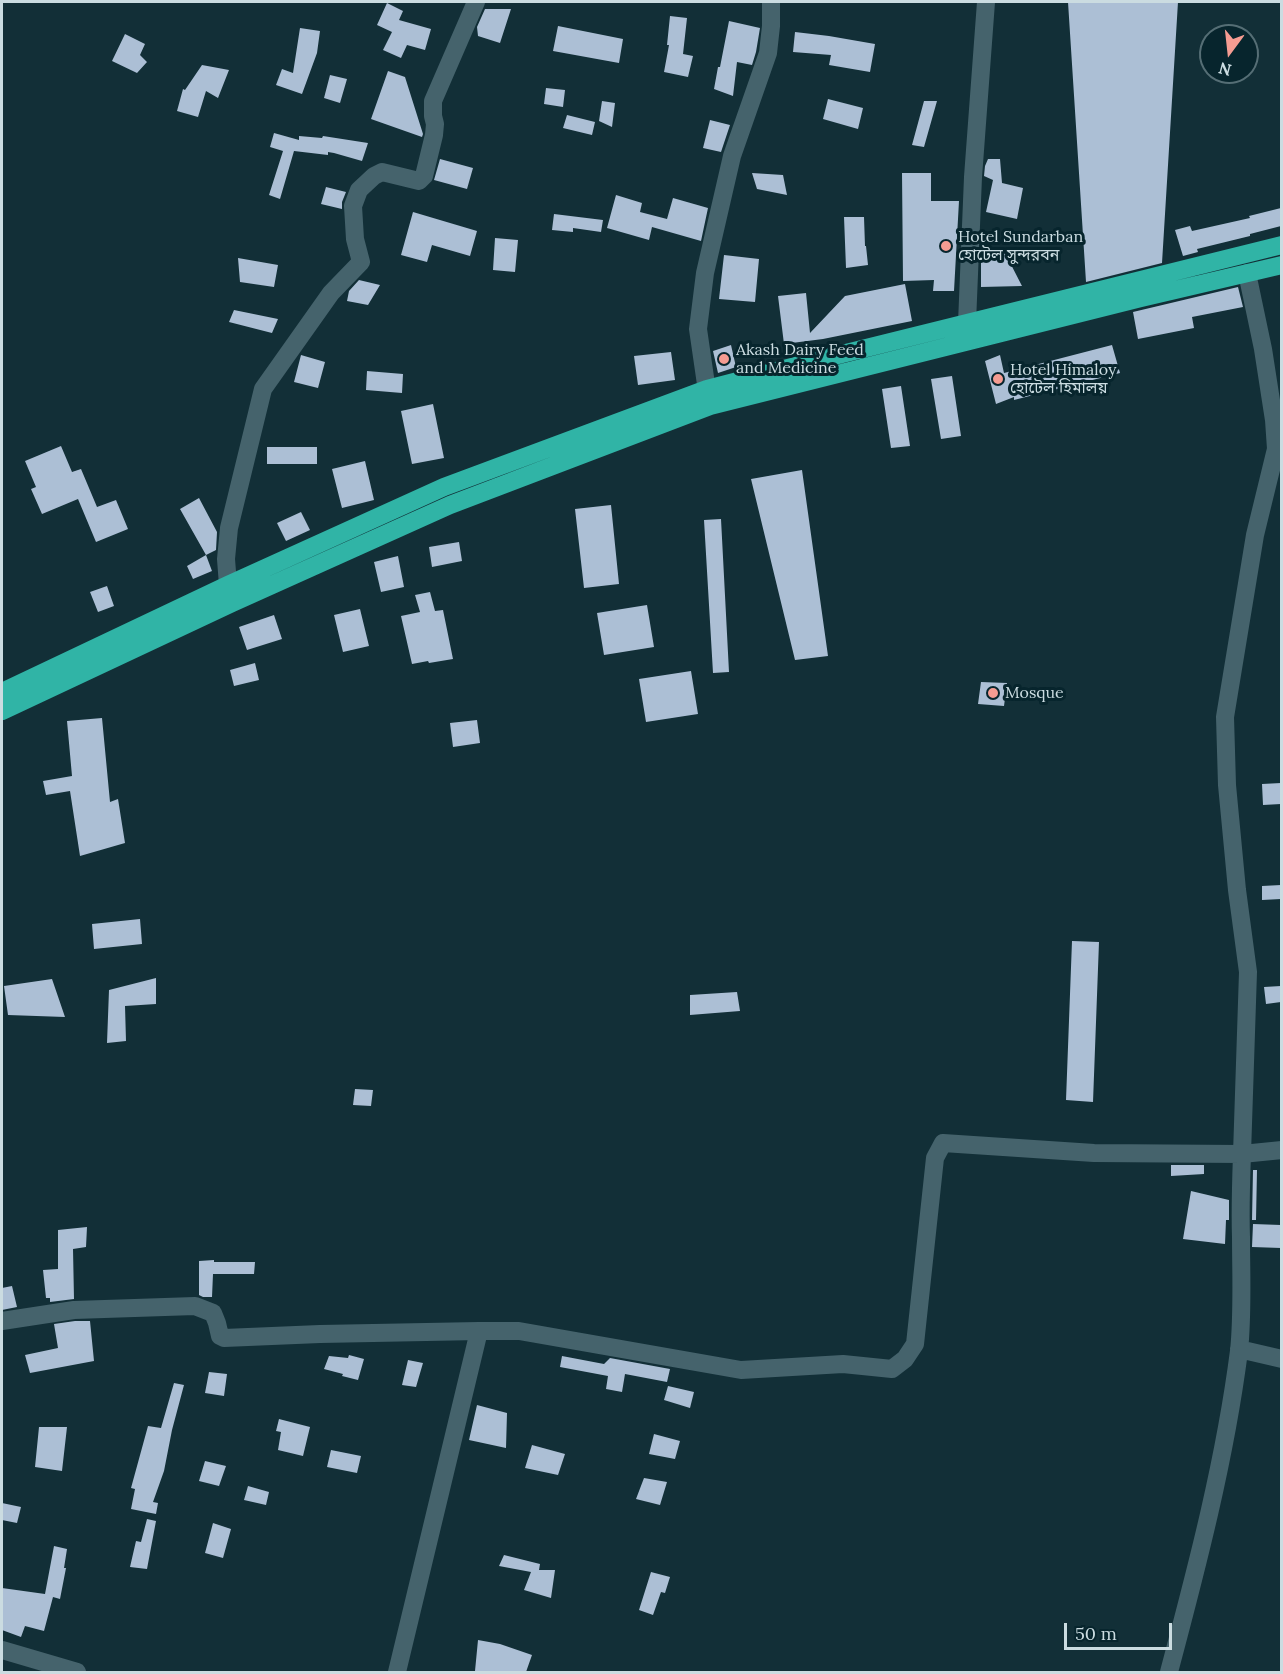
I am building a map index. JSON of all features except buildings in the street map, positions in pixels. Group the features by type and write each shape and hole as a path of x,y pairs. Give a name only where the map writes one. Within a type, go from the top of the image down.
{"highway":[{"path":"2,711 228,585 444,487 526,457 708,398 1139,289 1281,245"},
{"path":"839,364 967,323 1139,289 1247,273 1281,265"},
{"path":"2,692 232,603 450,505 532,475 708,398"},
{"path":"526,457 532,475"},
{"path":"444,487 450,505"}],"street":[{"path":"228,585 226,559 230,528 262,389 331,293 360,261 355,239 353,206 359,190 382,172 419,181 424,176 434,135 433,101 476,2"},
{"path":"708,398 698,329 705,273 732,156 768,53 771,2"},
{"path":"967,323 973,177 986,2"},
{"path":"1169,1672 1196,1568 1223,1447 1239,1349 1242,1292 1240,1211 1248,972 1227,785 1225,717 1255,535 1276,449 1263,349 1247,273"},
{"path":"2,1321 74,1310 195,1306 213,1313 220,1336 224,1338 519,1330 741,1370 843,1364 892,1369 905,1359 915,1344 935,1158 943,1143 1094,1153 1242,1154 1281,1149"},
{"path":"397,1672 479,1331"},
{"path":"1239,1349 1281,1359"},
{"path":"2,1650 77,1672"}],"place":[{"name":"Hotel Sundarban হোটেল সুন্দরবন","path":"946,246"},
{"name":"Akash Dairy Feed and Medicine","path":"724,359"},
{"name":"Hotel Himaloy হোটেল হিমালয়","path":"998,379"},
{"name":"Mosque","path":"993,693"}]}
